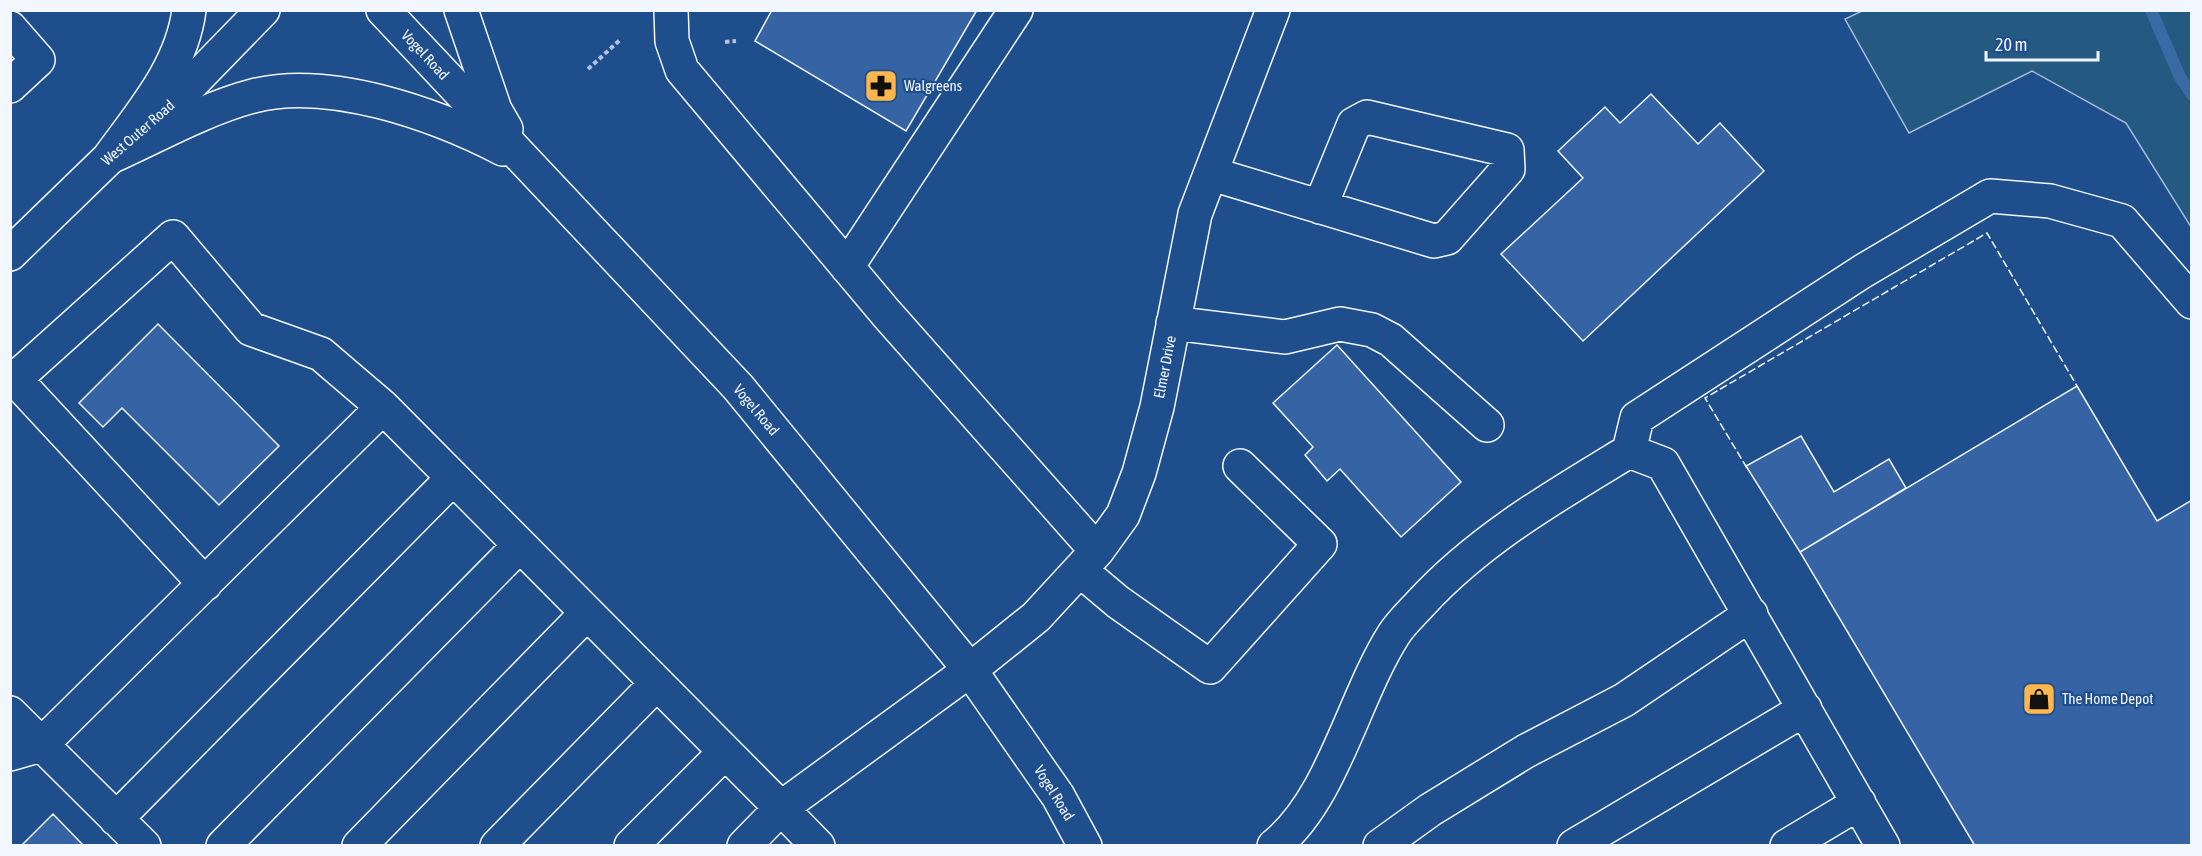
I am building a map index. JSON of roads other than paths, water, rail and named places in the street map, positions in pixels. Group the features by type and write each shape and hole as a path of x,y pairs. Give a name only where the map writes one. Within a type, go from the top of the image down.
{"street":[{"path":"110,157 169,70 186,34 189,10"},
{"name":"West Outer Road","path":"10,254 110,157 155,121 263,10"},
{"name":"Vogel Road","path":"383,10 738,387 970,670 1058,796 1085,846"},
{"path":"461,10 495,110 524,159"},
{"path":"670,10 672,41 682,70 1089,560 1118,602 1210,667 1320,544 1240,466"},
{"path":"847,267 1016,10"},
{"name":"Elmer Drive","path":"744,846 781,808 970,670 1036,617 1089,560 1123,514 1138,473 1157,406 1195,214 1273,10"},
{"path":"10,28 38,60 10,86"},
{"path":"110,157 204,114 254,96 303,89 361,98 416,113 470,132 524,159"},
{"path":"1212,174 1320,207 1434,241 1448,238 1508,169 1507,150 1367,117 1354,124 1320,207"},
{"path":"1274,846 1292,832 1328,774 1358,700 1395,633 1445,577 1520,518 1629,451 1637,418 1863,271 1990,196 2050,201 2122,221 2192,302"},
{"path":"205,584 13,377 172,237 251,328 321,354 384,407 818,846"},
{"path":"1173,323 1285,337 1340,324 1371,330 1391,340 1487,425"},
{"path":"26,750 205,584 384,407"},
{"path":"1629,451 1663,464 1883,846"},
{"path":"116,819 453,478"},
{"path":"223,846 520,545"},
{"path":"359,846 587,613"},
{"path":"1380,846 1430,810 1526,751 1623,700 1751,614"},
{"path":"497,846 657,683"},
{"path":"1574,846 1805,710"},
{"path":"10,713 26,750 116,819 144,846"},
{"path":"631,846 725,752"},
{"path":"1787,846 1859,803"}],"waterway":[{"path":"2151,10 2180,77 2192,95"}],"place":[{"name":"Walgreens","path":"881,86"},
{"name":"The Home Depot","path":"2039,699"}]}
